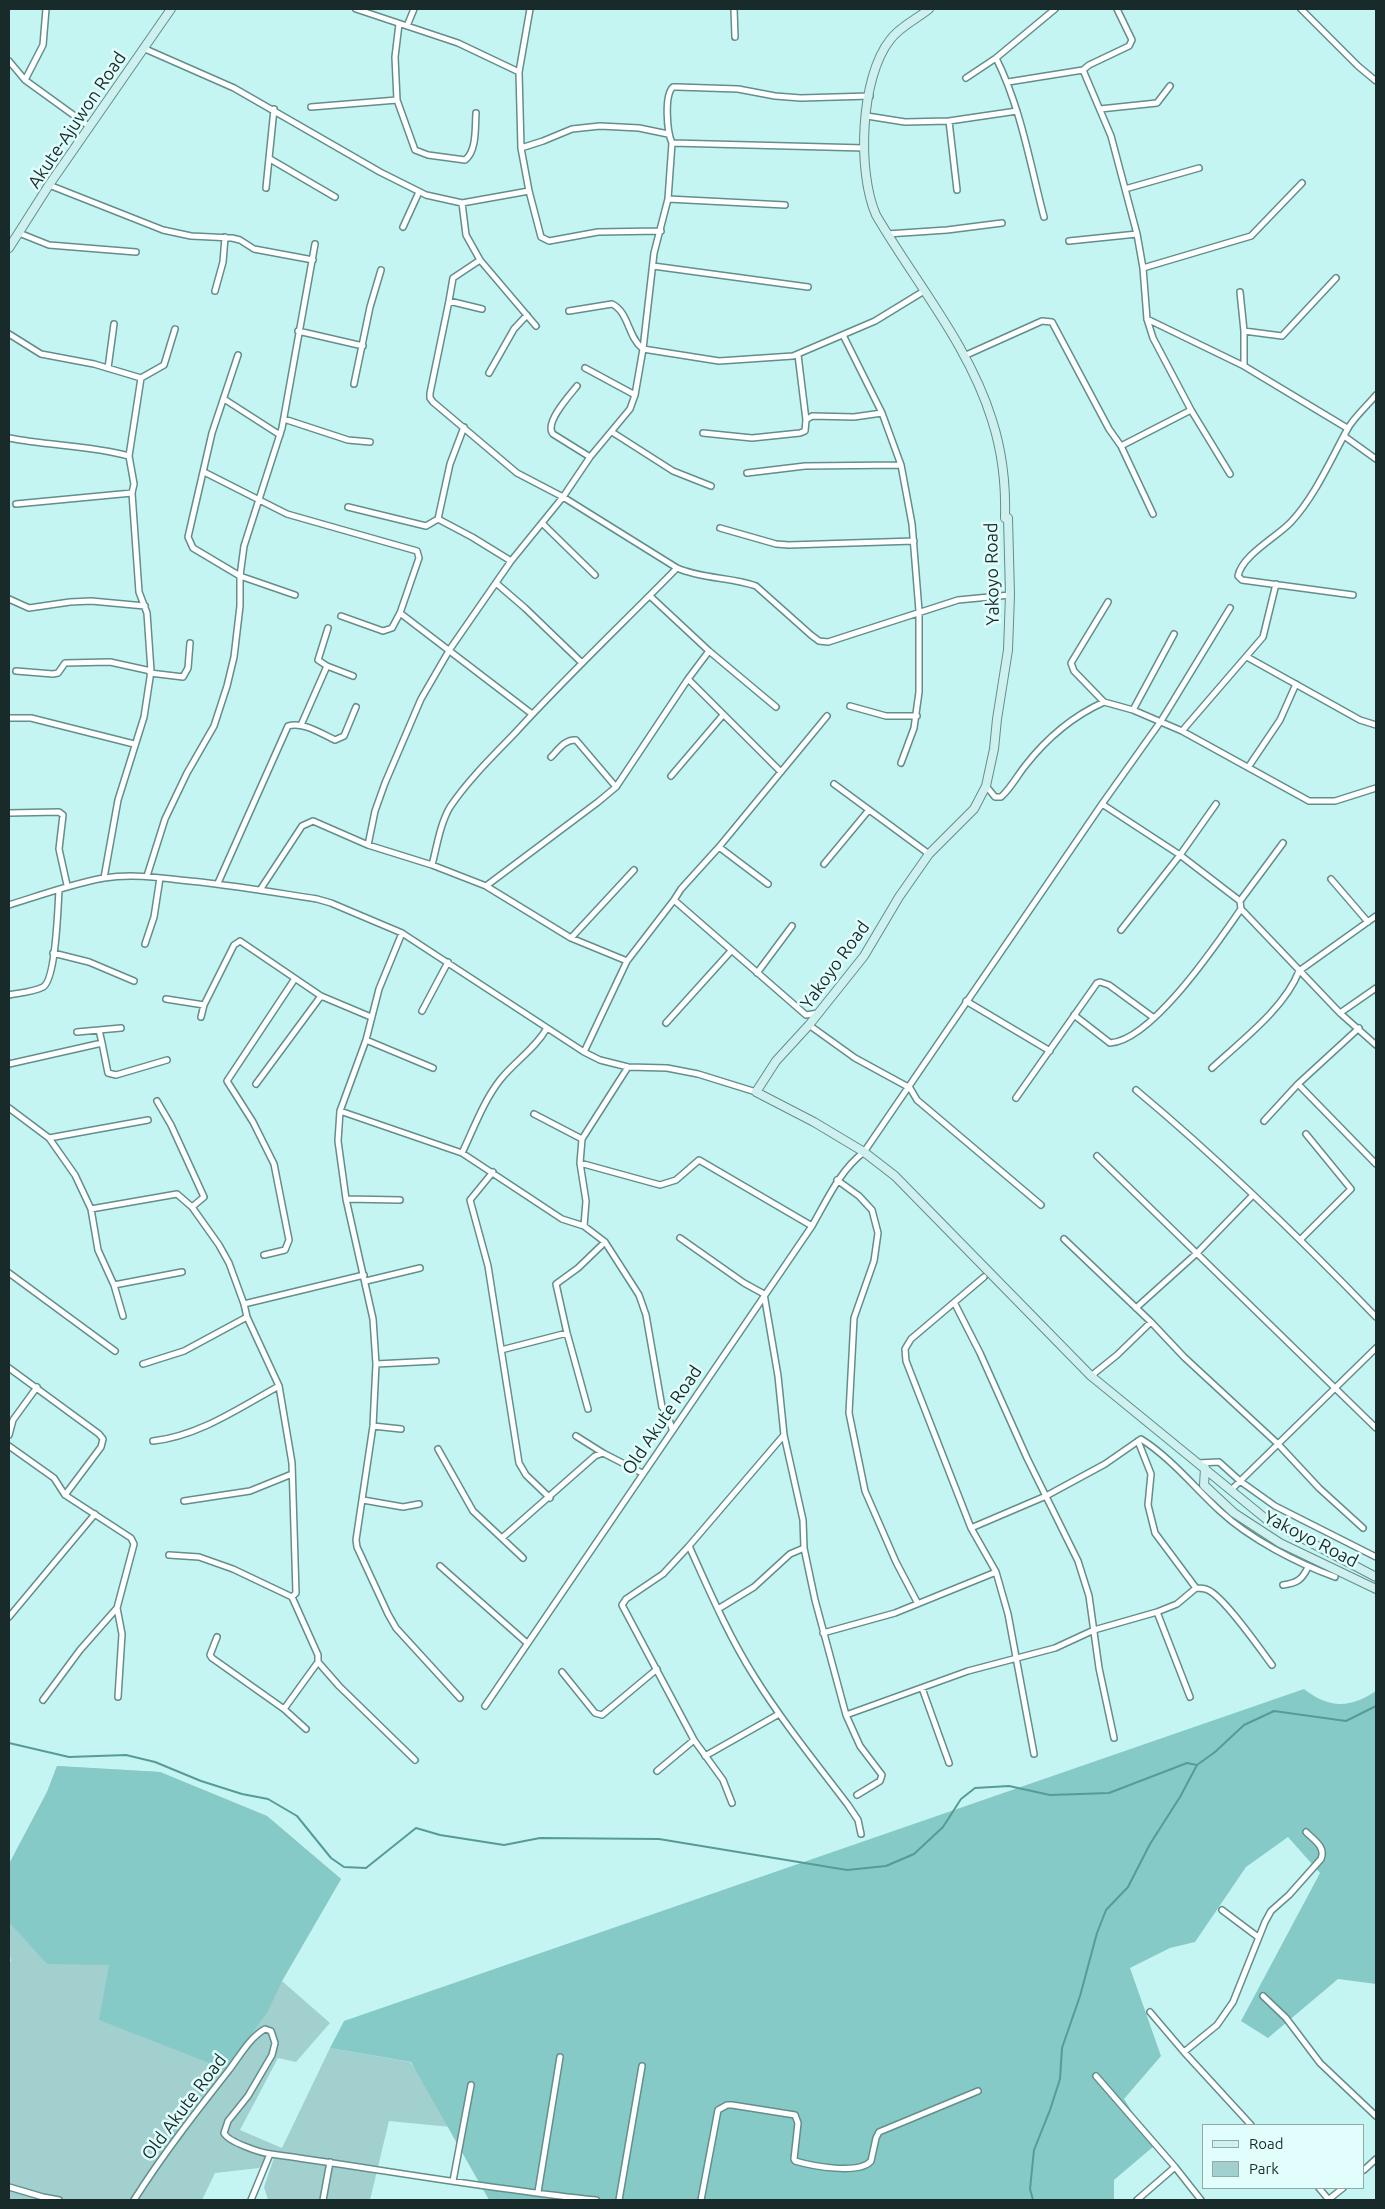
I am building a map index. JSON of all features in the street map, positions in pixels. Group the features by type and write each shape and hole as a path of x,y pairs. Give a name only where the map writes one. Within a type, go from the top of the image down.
{"main road":[{"name":"Akute-Ajuwon Road","path":"9,247 20,233 49,185 171,9"},
{"name":"Yakoyo Road","path":"756,1092 776,1061 809,1025 864,956 899,897 929,854 974,809 986,786 994,749 1008,650 1010,595 1008,518 1005,518 1006,492 1000,455 992,420 964,356 887,234 876,215 869,194 865,148 866,116 874,68 890,39 924,10"},
{"path":"756,1092 814,1122 864,1152 895,1176 1091,1376 1266,1519 1376,1577"},
{"name":"Yakoyo Road","path":"1201,1466 1204,1485 1234,1513 1280,1543 1376,1589"}],"street":[{"path":"25,80 43,45 46,9"},
{"path":"356,9 458,43 519,72"},
{"path":"407,26 414,9"},
{"path":"530,9 519,72 521,148 539,232 544,240 598,232 661,231"},
{"path":"734,9 735,37"},
{"path":"966,78 996,58 1055,9"},
{"path":"1008,82 1083,70 1089,65 1129,46 1132,40 1117,9"},
{"path":"1301,9 1358,66 1376,81"},
{"path":"399,24 395,57 397,100 415,150 428,156 460,161 470,156 476,113"},
{"path":"143,48 234,88 274,109 380,172 419,192 462,203 529,191"},
{"path":"996,58 1008,82 1017,111 1044,217"},
{"path":"9,61 25,80 90,126"},
{"path":"1083,70 1111,136 1137,234 1143,268 1147,319 1153,338 1191,410 1230,474"},
{"path":"1100,109 1157,103 1170,86"},
{"path":"368,845 385,783 421,699 450,649 511,561 563,497 590,457 630,409 635,395 643,349 654,253 668,199 672,143 668,134 668,95 672,88 738,89 775,96 801,98 870,96"},
{"path":"311,107 397,100"},
{"path":"266,188 274,109"},
{"path":"866,116 905,122 949,121 1017,111"},
{"path":"949,121 957,190"},
{"path":"521,148 543,141 572,128 600,126 639,128 668,134"},
{"path":"672,143 865,148"},
{"path":"270,160 335,197"},
{"path":"1125,189 1199,168"},
{"path":"1143,268 1251,236 1302,182"},
{"path":"49,185 163,230 191,236 225,237 240,240 254,249 313,260"},
{"path":"402,226 419,192"},
{"path":"668,199 785,205"},
{"path":"462,203 466,235 480,260 536,326"},
{"path":"887,234 947,230 1002,223"},
{"path":"20,233 49,245 136,252"},
{"path":"1069,242 1137,234"},
{"path":"215,291 223,262 225,237"},
{"path":"147,876 165,819 218,715 234,657 244,546 284,419 298,331 315,244"},
{"path":"480,260 453,278 430,398 464,427 488,451 516,473 563,497 677,568 688,573 745,582 756,586 820,641 828,642 919,611 958,600 1010,595"},
{"path":"653,266 808,287"},
{"path":"354,384 370,307 381,270"},
{"path":"1244,331 1282,336 1336,278"},
{"path":"569,311 616,305 635,344 643,349 719,362 798,355 875,320 924,291"},
{"path":"1240,292 1244,331 1244,366"},
{"path":"449,300 482,309"},
{"path":"490,373 514,328 527,315"},
{"path":"1147,319 1244,366 1347,428"},
{"path":"964,356 1042,321 1052,322 1121,446 1153,514"},
{"path":"108,368 114,324"},
{"path":"9,334 41,354 108,368 141,378 164,365 174,329"},
{"path":"298,331 363,346"},
{"path":"843,335 882,413 901,465 914,541 919,611 917,716 900,762"},
{"path":"238,355 212,433 188,537 193,548 240,576 296,595"},
{"path":"703,433 752,438 804,431 806,420 798,355"},
{"path":"585,368 635,395"},
{"path":"104,878 115,812 145,712 150,672 147,613 139,592 132,493 134,484 129,456 141,378"},
{"path":"577,386 555,416 550,425 550,430 553,434 590,457"},
{"path":"1353,595 1242,580 1238,576 1239,570 1258,549 1291,522 1302,508 1347,428 1376,395"},
{"path":"224,399 280,435"},
{"path":"1121,446 1191,410"},
{"path":"806,420 812,416 854,417 882,413"},
{"path":"284,419 348,440 370,442"},
{"path":"348,507 426,526 438,519 450,464 464,427"},
{"path":"612,432 673,471 711,486"},
{"path":"1344,436 1376,459"},
{"path":"9,438 30,442 92,447 129,456"},
{"path":"747,472 805,466 901,465"},
{"path":"204,472 287,514 416,552 419,558 400,613 392,628 383,631 341,616"},
{"path":"16,504 132,493"},
{"path":"438,519 511,561"},
{"path":"542,523 595,575"},
{"path":"720,528 783,544 914,541"},
{"path":"432,865 444,820 450,808 478,772 581,662 677,568"},
{"path":"496,584 525,608 581,662"},
{"path":"1182,731 1247,657 1262,637 1276,584"},
{"path":"650,596 709,651 776,707"},
{"path":"9,599 29,608 91,601 145,606"},
{"path":"1108,602 1071,663 1074,671 1104,702 1133,710 1182,731 1249,766 1289,792 1309,801 1335,801 1376,788"},
{"name":"Old Akute Road","path":"484,1706 812,1226 837,1180 855,1159 864,1152 910,1088 966,1001 1161,721 1230,608"},
{"path":"400,613 450,649 532,714"},
{"path":"328,628 318,660 327,666 353,676"},
{"path":"1133,710 1174,634"},
{"path":"16,671 53,674 58,673 65,662 110,662 150,672 184,677 188,668 190,643"},
{"path":"486,886 598,802 616,786 709,651"},
{"path":"1247,657 1360,720 1376,724"},
{"path":"301,725 327,666"},
{"path":"688,679 782,772"},
{"path":"1249,766 1280,720 1296,684"},
{"path":"986,786 994,796 1001,797 1008,791 1026,765 1046,743 1082,712 1104,702"},
{"path":"850,706 886,716 917,716"},
{"path":"218,884 288,726 293,724 301,725 335,740 340,739 344,736 356,707"},
{"path":"671,776 723,715"},
{"path":"584,1052 626,961 674,900 680,889 719,847 827,716"},
{"path":"9,718 31,718 134,744"},
{"path":"551,757 566,742 576,740 616,786"},
{"path":"834,784 868,812 929,854"},
{"path":"1102,804 1180,855 1240,901 1241,908 1300,971 1340,1013 1359,1028 1376,1046"},
{"path":"1121,930 1180,855 1216,804"},
{"path":"9,813 59,812 63,815 59,849 68,885"},
{"path":"824,864 868,812"},
{"path":"260,890 302,826 308,821 319,823 368,845 432,865 486,886 571,938 626,961"},
{"path":"1240,901 1284,843"},
{"path":"719,847 768,884"},
{"path":"571,938 634,870"},
{"path":"9,905 59,890 68,885 104,878 147,876 260,890 331,903 402,933 584,1052 600,1060 628,1067 667,1068 698,1074 756,1092"},
{"path":"145,944 154,917 160,878"},
{"path":"1331,880 1368,922"},
{"path":"9,995 45,985 48,980 57,931 59,890"},
{"path":"674,900 806,1015 818,1013"},
{"path":"1074,1015 1110,1044 1126,1040 1154,1018 1203,963 1241,908"},
{"path":"1212,1068 1276,1008 1296,981 1300,971 1376,916"},
{"path":"757,973 792,926"},
{"path":"402,933 379,989 366,1040 340,1111 338,1141 346,1199 366,1281 373,1319 376,1364 373,1426 356,1540 357,1547 396,1628 460,1698"},
{"path":"201,1017 204,1005 237,942 243,943 294,980 321,996 371,1017"},
{"path":"666,1023 731,951"},
{"path":"54,953 89,962 134,982"},
{"path":"422,1011 448,962"},
{"path":"264,1255 285,1250 289,1240 274,1164 253,1122 227,1081 294,980"},
{"path":"1016,1098 1093,988 1100,982 1109,985 1154,1018"},
{"path":"1340,1013 1376,988"},
{"path":"256,1084 321,996"},
{"path":"166,999 204,1005"},
{"path":"966,1001 1050,1051"},
{"path":"809,1025 855,1058 910,1088 917,1100 1041,1205"},
{"path":"77,1032 121,1028"},
{"path":"462,1153 490,1095 502,1078 534,1048 547,1028"},
{"path":"1264,1121 1298,1084 1359,1028"},
{"path":"99,1030 108,1073 116,1075 168,1060"},
{"path":"366,1040 433,1068"},
{"path":"9,1064 102,1043"},
{"path":"584,1226 586,1201 580,1163 582,1139 628,1067"},
{"path":"1298,1084 1376,1164"},
{"path":"1136,1090 1186,1131 1302,1239 1376,1317"},
{"path":"157,1101 204,1197 192,1207"},
{"path":"9,1108 49,1138 75,1175 90,1209 98,1250 114,1285 123,1316"},
{"path":"340,1111 462,1153 562,1219 584,1226 605,1242 639,1295 646,1315 662,1407 667,1413 672,1429"},
{"path":"534,1114 582,1139"},
{"path":"49,1138 148,1120"},
{"path":"1302,1239 1351,1189 1306,1134"},
{"path":"1097,1156 1376,1428"},
{"path":"580,1163 660,1185 676,1180 699,1160 812,1226"},
{"path":"493,1172 470,1200 488,1266 519,1462 526,1474 550,1498"},
{"path":"837,1180 859,1196 872,1210 878,1233 874,1261 854,1318 849,1413 866,1491 896,1562 917,1602"},
{"path":"90,1209 177,1194 192,1207 219,1245 229,1263 247,1317 279,1386 291,1453 295,1508 296,1592 292,1597"},
{"path":"1136,1308 1197,1253 1253,1195"},
{"path":"346,1199 400,1200"},
{"path":"680,1238 744,1283 764,1294 778,1376 784,1435 803,1520 804,1548 823,1633 846,1715 860,1746 882,1775 880,1781 857,1795"},
{"path":"1064,1239 1151,1322 1184,1357 1278,1444 1319,1488 1363,1528"},
{"path":"588,1409 567,1334 556,1284 578,1268 605,1242"},
{"path":"366,1281 420,1268"},
{"path":"114,1285 182,1272"},
{"path":"9,1273 115,1351"},
{"path":"244,1304 364,1275"},
{"path":"984,1277 955,1304 911,1339 905,1349 906,1361 971,1528 996,1572 1008,1614 1017,1657 1034,1754"},
{"path":"955,1304 980,1352 1027,1458 1078,1561 1089,1596 1098,1668 1114,1738"},
{"path":"143,1364 184,1351 247,1317"},
{"path":"1091,1376 1117,1355 1151,1322"},
{"path":"501,1350 567,1334"},
{"path":"1232,1490 1376,1348"},
{"path":"376,1364 436,1361"},
{"path":"9,1368 103,1438 102,1447 65,1495"},
{"path":"153,1441 173,1439 187,1435 279,1386"},
{"path":"9,1435 13,1420 37,1387"},
{"path":"373,1426 401,1429"},
{"path":"732,1803 723,1780 694,1740 622,1605 626,1598 663,1574 784,1435"},
{"path":"576,1436 603,1453 642,1473"},
{"path":"971,1528 1046,1496 1105,1464 1143,1439 1236,1523 1308,1567 1335,1577"},
{"path":"1138,1441 1151,1474 1148,1505 1155,1533 1196,1588 1208,1590 1215,1595 1246,1630 1272,1665"},
{"path":"9,1446 54,1478 65,1495 131,1538 134,1544 117,1608 122,1634 118,1697"},
{"path":"438,1449 473,1511 523,1558"},
{"path":"502,1538 550,1498 595,1456 603,1453"},
{"path":"1201,1466 1219,1462 1240,1481 1275,1506 1376,1557"},
{"path":"184,1502 250,1491 292,1474"},
{"path":"363,1500 404,1507 419,1504"},
{"path":"9,1617 95,1514"},
{"path":"688,1546 752,1674 779,1714 848,1805 858,1820 861,1834"},
{"path":"718,1609 754,1586 790,1554 804,1548"},
{"path":"170,1555 199,1557 233,1569 292,1597 316,1650 318,1662 338,1686 415,1760"},
{"path":"440,1566 528,1643"},
{"path":"1284,1585 1296,1583 1304,1577 1308,1567"},
{"path":"823,1633 894,1613 917,1602 996,1572"},
{"path":"846,1715 1017,1657 1054,1648 1094,1630 1157,1612 1177,1604 1196,1588"},
{"path":"43,1700 80,1650 117,1608"},
{"path":"1157,1612 1190,1696"},
{"path":"217,1636 210,1655 284,1709 306,1730"},
{"path":"284,1709 318,1662"},
{"path":"562,1672 595,1713 602,1715 657,1669"},
{"path":"922,1688 949,1763"},
{"path":"705,1756 779,1714"},
{"path":"657,1771 694,1740"},
{"path":"1184,2052 1223,2018 1233,2002 1258,1937 1272,1911 1321,1858 1323,1854 1322,1848 1306,1832"},
{"path":"1222,1910 1258,1937"},
{"path":"1263,1996 1286,2018 1320,2063 1376,2116"},
{"path":"1150,2012 1250,2124"},
{"name":"Old Akute Road","path":"134,2200 177,2135 260,2032 265,2030 271,2031 275,2044 272,2055 248,2096 228,2121 224,2133 230,2140 270,2154"},
{"path":"538,2192 560,2057"},
{"path":"619,2200 642,2066"},
{"path":"1096,2076 1176,2167 1201,2200"},
{"path":"453,2181 471,2085"},
{"path":"701,2200 718,2110 723,2106 732,2105 795,2115 798,2123 795,2162 838,2168 859,2168 871,2161 879,2132 978,2091"},
{"path":"251,2200 270,2154 583,2200 596,2200"},
{"path":"1365,2169 1376,2159"},
{"path":"324,2200 330,2162"},
{"path":"1137,2200 1176,2167"},
{"path":"9,2187 43,2199 59,2200"},
{"path":"1320,2189 1329,2200 1342,2189"}],"green space":[{"path":"57,1766 160,1772 267,1816 341,1879 282,1981 330,2023 296,2062 278,2058 240,2130 282,2148 330,2048 410,2062 461,2128 389,2121 370,2200 268,2200 264,2187 275,2155 259,2168 215,2173 202,2200 65,2200 50,2194 45,2200 9,2200 9,1962 11,1961 9,1950 9,1864 47,1792"}],"shaded area":[{"path":"1304,1689 1322,1700 1340,1704 1358,1701 1376,1691 1376,1984 1338,1979 1268,2038 1241,2021 1320,1873 1288,1837 1246,1867 1195,1942 1170,1948 1130,1968 1161,2056 1124,2099 1154,2146 1114,2180 1114,2200 489,2200 411,2062 330,2048 344,2021"},
{"path":"57,1766 160,1772 267,1816 341,1879 282,1981 267,2013 225,2069 99,2020 109,1965 47,1964 9,1922 9,1864 47,1792"}],"waterway":[{"path":"9,1743 69,1757 126,1755 155,1762 201,1781 242,1794 268,1799 297,1816 331,1858 344,1867 366,1868 416,1828 440,1835 504,1845 540,1838 659,1839 847,1870 886,1866 914,1854 943,1827 961,1799 975,1788 1009,1786 1050,1795 1109,1793 1187,1763 1197,1765 1215,1752 1244,1725 1274,1711 1346,1721 1376,1706"},
{"path":"1033,2200 1030,2189 1034,2150 1060,2079 1062,2048 1080,1996 1097,1933 1106,1910 1128,1887 1150,1844 1180,1797 1197,1765"}]}
